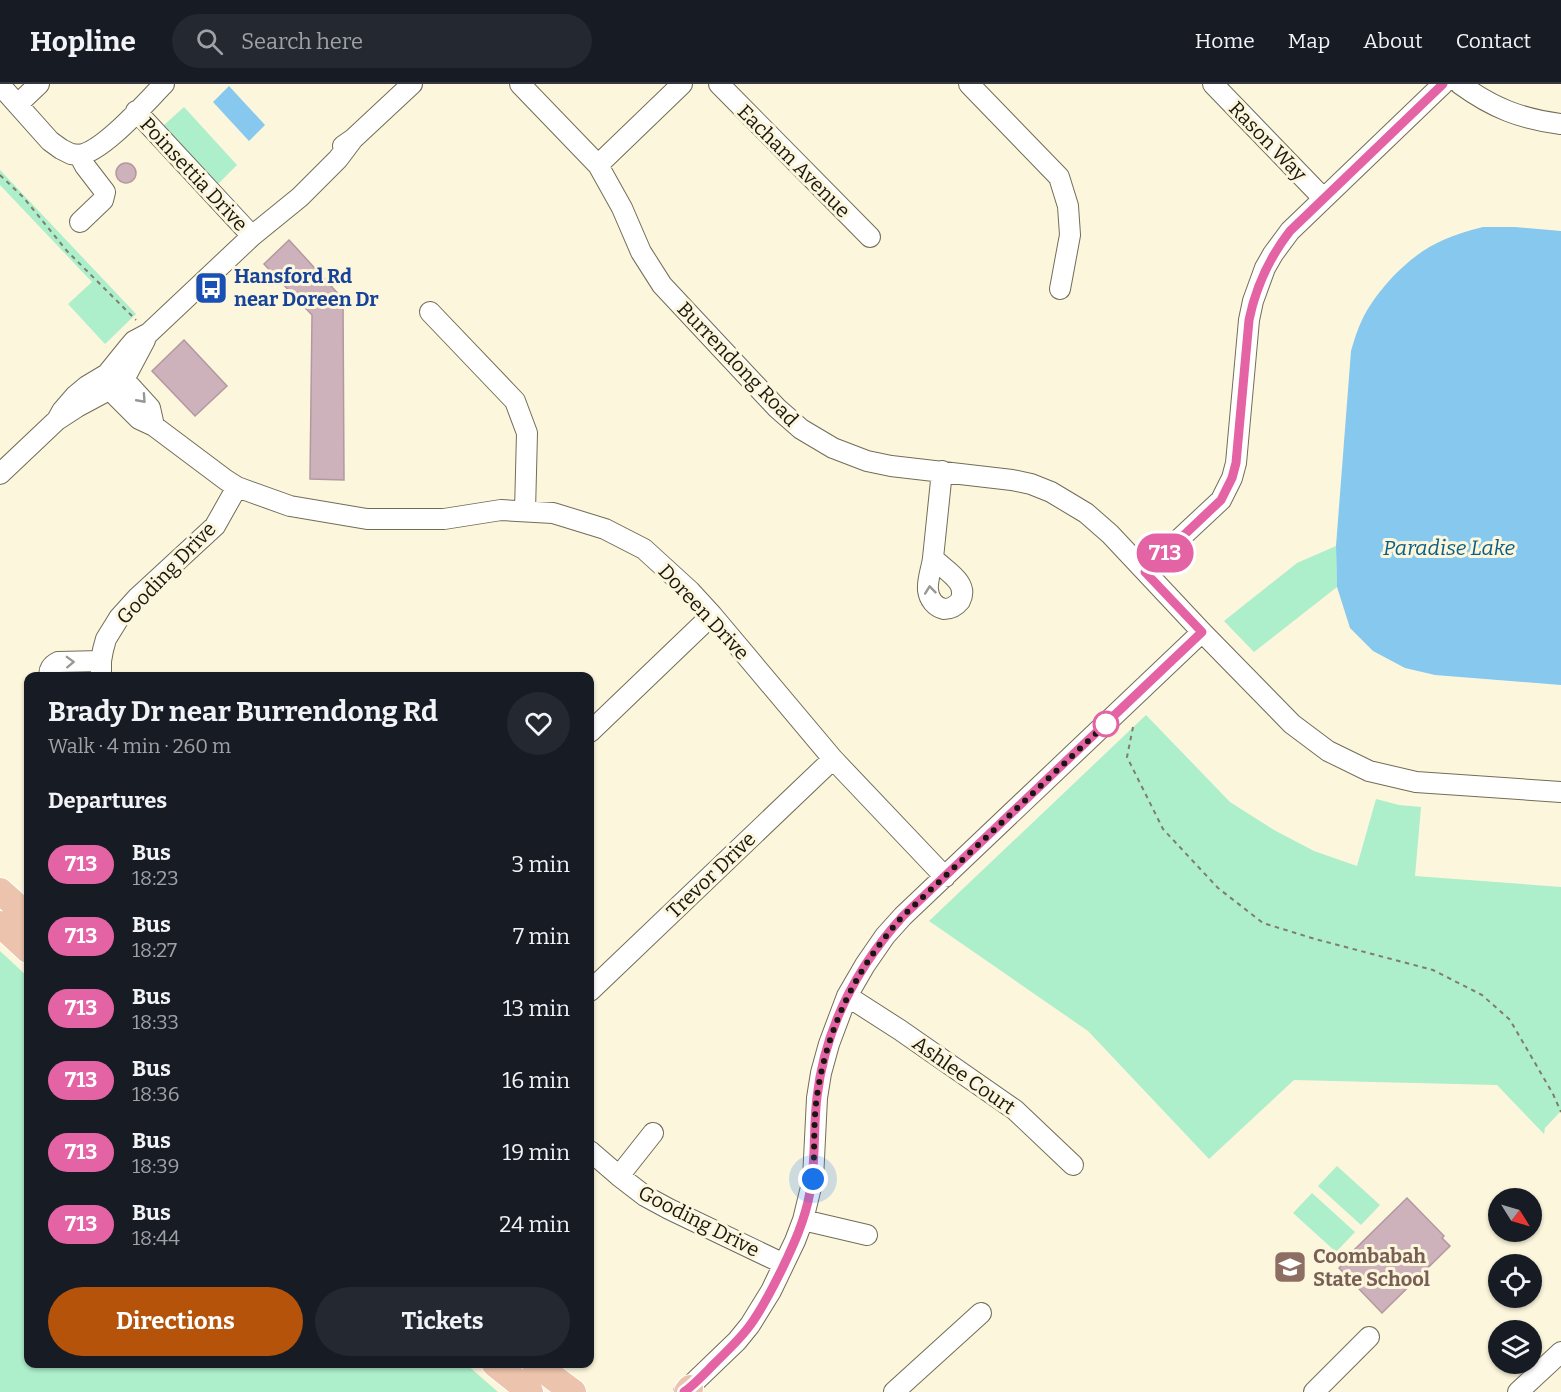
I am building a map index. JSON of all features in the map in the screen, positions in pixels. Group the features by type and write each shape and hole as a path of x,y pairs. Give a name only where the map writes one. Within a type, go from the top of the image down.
{"main road":[{"path":"0,891 24,912"},
{"path":"0,924 24,946"},
{"path":"500,1368 530,1392"},
{"path":"524,1368 554,1392"},
{"path":"540,1368 573,1392"}],"street":[{"path":"18,105 39,84"},
{"name":"Poinsettia Drive","path":"79,155 94,150 164,84"},
{"path":"0,474 57,420 75,396 87,386 112,379 128,348 149,333 252,236 271,210 292,189 353,139 412,84"},
{"name":"Burrendong Road","path":"520,84 598,165 622,208 641,252 662,285 777,408 814,438 851,456 891,466 1031,484 1051,492 1086,513 1110,534 1292,724 1328,752 1370,771 1416,782 1561,792"},
{"path":"598,165 682,84"},
{"name":"Eacham Avenue","path":"718,84 870,237"},
{"path":"969,84 1059,177 1068,206 1070,235 1060,289"},
{"name":"Rason Way","path":"1213,84 1323,198"},
{"path":"1145,572 1215,505 1227,490 1236,463 1249,320 1265,268 1277,248 1290,231 1323,198 1443,84"},
{"path":"1460,84 1508,112 1526,118 1561,124"},
{"path":"0,85 50,141 60,149 79,155 102,188 105,196 103,200 80,222"},
{"name":"Poinsettia Drive","path":"136,111 252,236"},
{"path":"430,312 515,401 527,433 525,511"},
{"name":"Doreen Drive","path":"112,379 130,386 150,408 154,426 226,480 237,487 290,506 367,519 444,519 501,510 553,513 605,529 644,549 690,591 832,759 945,877"},
{"path":"933,558 942,471"},
{"name":"Gooding Drive","path":"50,672 53,665 58,662 101,669 106,639 119,618 138,597 215,526 237,487"},
{"path":"594,728 712,615"},
{"path":"687,1391 750,1326 784,1264 803,1220 813,1179 817,1098 821,1073 847,996 865,965 885,936 903,916 1202,632"},
{"name":"Trevor Drive","path":"594,987 832,759"},
{"name":"Ashlee Court","path":"847,996 1015,1110 1073,1165"},
{"path":"619,1176 653,1133"},
{"name":"Gooding Drive","path":"594,1154 645,1196 784,1264"},
{"path":"803,1220 867,1235"},
{"path":"894,1392 981,1313"},
{"path":"1314,1392 1369,1337"},
{"path":"1518,1392 1561,1352"}],"path":[{"path":"0,175 23,197 67,251 149,333"},
{"path":"1133,727 1127,757 1163,829 1218,888 1263,923 1433,970 1482,995 1510,1020 1561,1112"}],"green space":[{"path":"184,107 237,165 218,184 163,126"},
{"path":"0,170 136,314 105,344 68,304 92,282 0,185"},
{"path":"1336,546 1337,587 1254,652 1224,621 1297,563"},
{"path":"1146,715 1230,802 1274,830 1314,851 1357,866 1376,799 1399,805 1421,807 1415,876 1561,887 1561,1111 1545,1128 1544,1134 1497,1085 1294,1080 1209,1159 1088,1031 929,921"},
{"path":"0,951 24,973 24,1368 471,1368 498,1392 0,1392"},
{"path":"1337,1166 1380,1205 1361,1225 1318,1186"},
{"path":"1312,1193 1355,1232 1336,1252 1293,1213"}],"water":[{"path":"229,86 265,125 249,141 213,102"},
{"name":"Paradise Lake","path":"1483,227 1561,231 1561,685 1435,675 1405,668 1373,651 1350,628 1337,587 1336,546 1351,351 1359,328 1380,291 1414,258 1444,239"}],"building":[{"path":"126,163 133,166 136,173 133,180 126,183 119,180 116,173 119,166"},
{"path":"289,240 343,299 344,480 310,479 312,315 264,264"},
{"path":"184,340 227,386 195,416 152,371"},
{"path":"1407,1198 1444,1236 1442,1238 1450,1246 1382,1313 1339,1268 1348,1259 1347,1257"}],"bus line":[{"name":"713","path":"684,1392 750,1326 771,1291 795,1241 803,1220 813,1179 814,1134 821,1073 847,996 875,949 903,916 1202,632 1145,572 1221,500 1232,478 1236,463 1249,320 1265,268 1290,231 1443,84"}],"place":[{"name":"Hansford Rd near Doreen Dr","path":"211,288"},
{"name":"Coombabah State School","path":"1290,1267"}],"route":[{"path":"813,1179 814,1134 821,1073 847,996 875,949 903,916 1106,724"}]}
